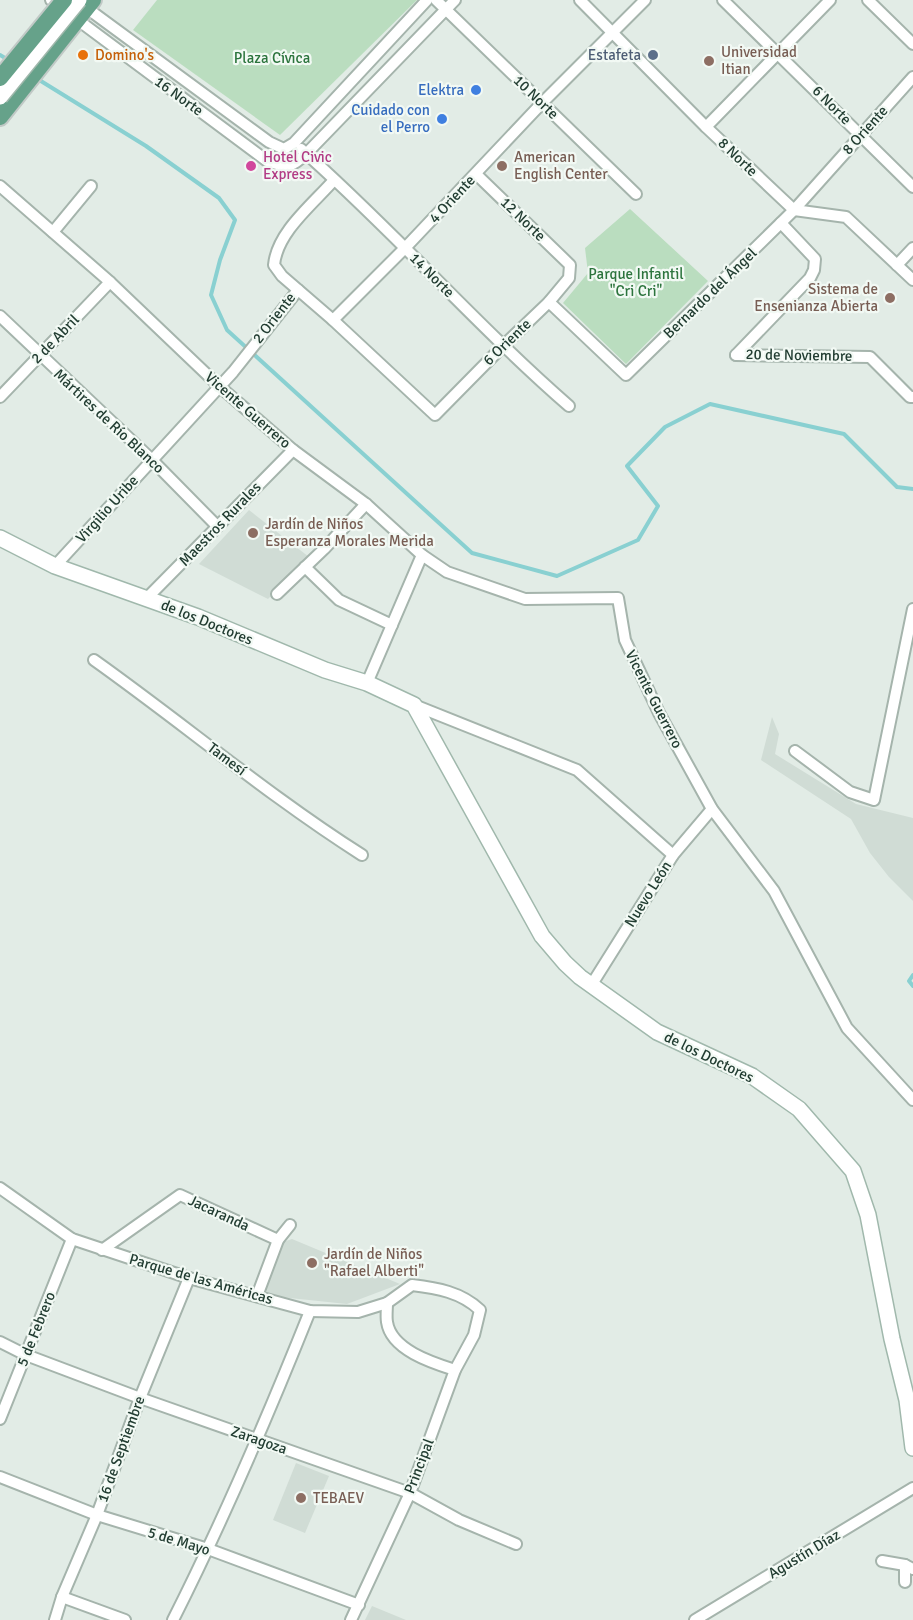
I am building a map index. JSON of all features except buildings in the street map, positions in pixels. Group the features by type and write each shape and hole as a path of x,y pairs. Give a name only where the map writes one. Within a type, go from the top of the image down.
{"main road":[{"path":"0,68 56,0"},
{"path":"0,78 56,0"},
{"path":"0,117 56,45 82,5"}],"street":[{"path":"56,0 82,5"},
{"path":"289,146 427,0"},
{"name":"10 Norte","path":"435,0 636,194"},
{"path":"306,154 455,0"},
{"name":"8 Norte","path":"580,0 706,127 794,210"},
{"name":"4 Oriente","path":"333,320 405,248 542,103 645,0"},
{"name":"6 Norte","path":"723,0 913,187"},
{"path":"706,127 830,0"},
{"path":"868,0 913,44"},
{"path":"0,97 82,5"},
{"name":"16 Norte","path":"82,5 269,142 289,146"},
{"name":"16 Norte","path":"82,5 192,106 267,161 286,167 295,164 306,154"},
{"name":"8 Oriente","path":"794,210 913,77"},
{"path":"192,106 202,92"},
{"name":"14 Norte","path":"289,146 306,154 503,346 569,406"},
{"name":"12 Norte","path":"476,174 570,265"},
{"name":"2 Oriente","path":"232,372 298,290 274,265 275,253 291,228 334,180"},
{"name":"Vicente Guerrero","path":"0,186 110,282 219,386 293,450 366,504 422,555 447,572 525,599 618,595 625,640 660,714 712,809 774,891 847,1028 913,1100"},
{"path":"53,232 91,186"},
{"path":"794,210 846,217 913,280"},
{"name":"Bernardo del Ángel","path":"549,302 626,375 794,210"},
{"name":"20 de Noviembre","path":"781,223 814,259 814,270 810,278 736,354 870,357 913,398"},
{"path":"897,265 913,248"},
{"name":"6 Oriente","path":"333,320 435,415 549,302 569,278 570,265"},
{"name":"2 de Abril","path":"0,397 110,282"},
{"path":"298,290 333,320"},
{"name":"Mártires de Río Blanco","path":"0,316 39,356 152,460 217,526"},
{"name":"Virgilio Uribe","path":"55,566 232,372"},
{"name":"Maestros Rurales","path":"147,598 293,450"},
{"path":"277,594 366,504"},
{"name":"de los Doctores","path":"0,538 55,566 198,616 325,670 367,683 414,705 577,770 673,855"},
{"path":"367,683 422,555"},
{"path":"305,567 339,600 392,625"},
{"path":"795,751 850,792 874,800 913,609"},
{"name":"Tamesí","path":"94,660 151,700 325,832 362,855"},
{"name":"de los Doctores","path":"414,705 542,936 565,963 580,977 657,1032 752,1076 799,1109 853,1171 868,1215 892,1339 907,1400 913,1448"},
{"name":"Nuevo León","path":"592,984 673,855 712,809"},
{"name":"Parque de las Américas","path":"0,1188 72,1239 189,1278 310,1311 358,1312 387,1303 412,1286 436,1288 458,1295 480,1310"},
{"name":"Jacaranda","path":"102,1250 180,1195 278,1240"},
{"path":"257,1296 278,1240 290,1225"},
{"name":"5 de Febrero","path":"0,1419 72,1239"},
{"name":"16 de Septiembre","path":"55,1620 62,1597 97,1515 140,1398 189,1278"},
{"path":"387,1303 387,1325 399,1343 421,1359 455,1370"},
{"name":"Principal","path":"351,1620 410,1493 455,1370 474,1335 480,1310"},
{"path":"173,1620 258,1439 310,1311"},
{"name":"Zaragoza","path":"0,1342 26,1355 140,1398 410,1493 459,1520 516,1544"},
{"name":"5 de Mayo","path":"0,1477 97,1515 208,1549 359,1605"},
{"name":"Agustín Díaz","path":"695,1620 913,1488"},
{"path":"882,1561 909,1567 905,1582"},
{"path":"62,1597 125,1620"}],"shaded area":[{"name":"Jardín de Niños Esperanza Morales Merida","path":"249,510 309,557 268,599 199,564"},
{"path":"772,717 779,734 775,754 856,804 913,818 913,901 889,877 870,853 851,819 761,760"},
{"name":"Jardín de Niños \"Rafael Alberti\"","path":"292,1239 400,1284 347,1304 261,1295 283,1242"},
{"name":"TEBAEV","path":"296,1463 329,1476 305,1533 273,1520"},
{"path":"372,1606 406,1620 365,1620"}],"green space":[{"name":"Plaza Cívica","path":"157,0 417,0 280,135 133,30"},
{"name":"Parque Infantil \"Cri Cri\"","path":"630,209 708,281 626,364 563,303 588,273 585,248"}],"waterway":[{"path":"0,55 10,61"},
{"path":"36,78 146,146 219,198 235,220 220,260 211,295 227,330 472,553 557,576 638,540 658,506 627,466 665,427 710,404 844,434 897,487 913,489"},
{"path":"913,975 909,981 913,986"}],"place":[{"name":"Domino's","path":"83,55"},
{"name":"Estafeta","path":"653,55"},
{"name":"Universidad Itian","path":"709,61"},
{"name":"Elektra","path":"476,90"},
{"name":"Cuidado con el Perro","path":"442,119"},
{"name":"Hotel Civic Express","path":"251,166"},
{"name":"American English Center","path":"502,166"},
{"name":"Sistema de Ensenianza Abierta","path":"890,298"},
{"name":"Jardín de Niños Esperanza Morales Merida","path":"253,533"},
{"name":"Jardín de Niños \"Rafael Alberti\"","path":"312,1263"},
{"name":"TEBAEV","path":"301,1498"}]}
